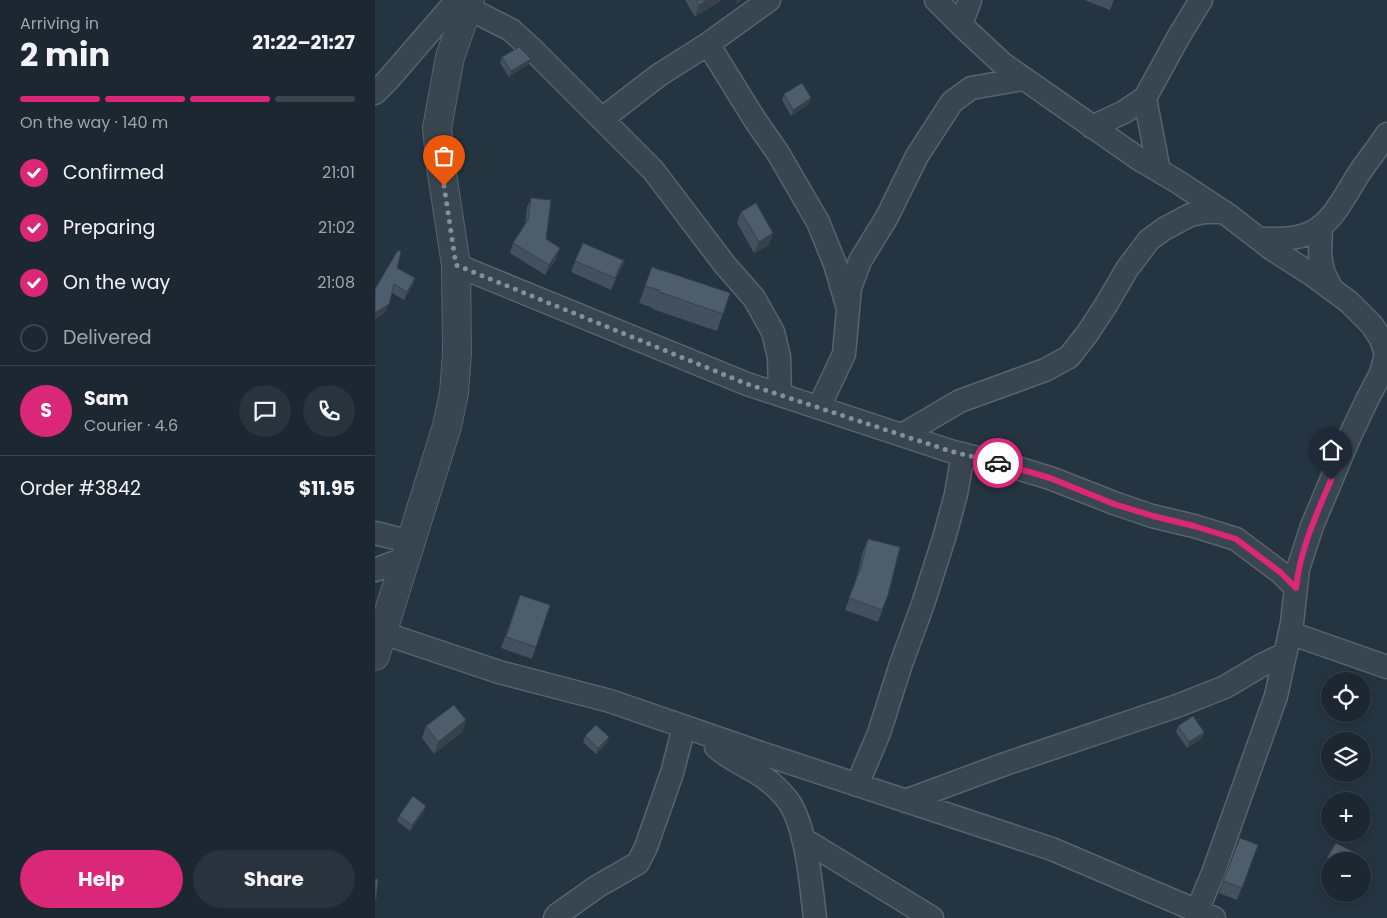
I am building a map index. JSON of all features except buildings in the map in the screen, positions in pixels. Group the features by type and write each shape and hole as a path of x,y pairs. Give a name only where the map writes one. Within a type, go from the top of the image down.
{"street":[{"path":"602,119 659,75 769,0"},
{"path":"466,3 450,57 437,128 456,265 457,354 454,393 447,426 379,644 499,672 610,701 1052,850 1192,912 1213,873 1276,696 1287,644 1298,569 1312,526 1367,400 1384,374 1386,354 1381,339 1372,325 1349,302 1260,240 1224,212 1139,159 1003,64 936,0"},
{"path":"961,25 970,0"},
{"path":"1092,127 1124,112 1145,98 1201,0"},
{"path":"375,93 451,7 466,3 511,30 653,170 725,265 754,298 773,332 779,357 780,395"},
{"path":"707,44 778,153 818,222 835,264 848,308"},
{"path":"819,408 843,354 850,288 860,261 887,217 917,156 952,102 971,88 1023,78"},
{"path":"1145,98 1159,171"},
{"path":"1260,240 1293,238 1309,233 1321,226 1337,209 1359,173 1387,134"},
{"path":"902,435 960,400 1045,370 1069,357 1087,334 1127,269 1149,240 1165,228 1189,216 1205,212 1224,212"},
{"path":"1321,226 1320,255 1323,271 1331,288"},
{"path":"456,265 747,384 902,435 1073,486 1114,504 1236,539 1280,572 1296,588"},
{"path":"857,785 879,733 923,604 956,494 963,454"},
{"path":"375,533 409,550"},
{"path":"375,570 409,550"},
{"path":"1287,644 1387,667"},
{"path":"905,801 1005,764 1177,706 1225,687 1262,665 1287,644"},
{"path":"555,918 579,899 639,863 673,773 684,727"},
{"path":"707,734 723,754 770,782 789,803 803,839 815,918"},
{"path":"803,839 932,918"}],"way so far":[{"path":"444,186 456,265 747,384 950,451 998,463"}],"route":[{"path":"998,463 1050,478 1114,504 1236,539 1280,572 1296,588 1298,569 1312,526 1331,480"}]}
